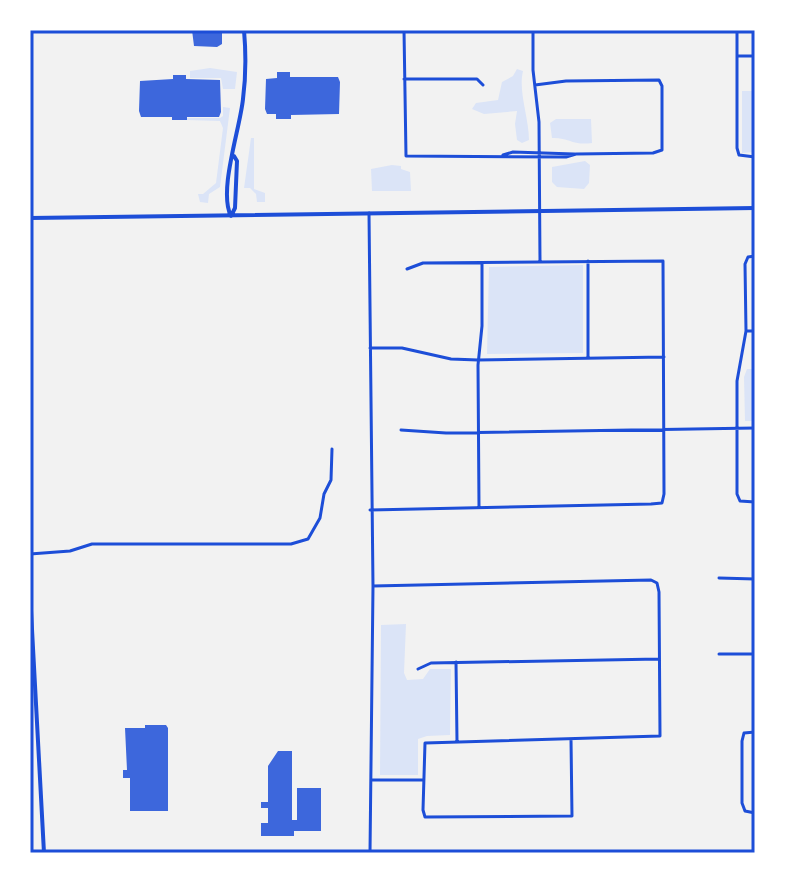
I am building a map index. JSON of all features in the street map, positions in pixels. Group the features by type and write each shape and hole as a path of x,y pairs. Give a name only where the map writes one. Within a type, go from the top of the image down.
{"street":[{"path":"231,216 235,207 237,161 234,155 245,82 244,30"},
{"path":"404,30 406,156 566,151 576,154 653,153 662,150 662,86 659,80 566,81 535,85"},
{"path":"533,30 540,154 540,261"},
{"path":"737,30 739,155 755,157"},
{"path":"738,56 755,56"},
{"path":"404,79 477,79 483,85"},
{"path":"30,218 755,208"},
{"path":"369,213 373,586 370,853"},
{"path":"755,256 748,257 745,264 746,331 737,381 740,501 755,502"},
{"path":"588,261 588,358"},
{"path":"370,510 662,503 663,261 423,263 407,269"},
{"path":"479,507 478,360 482,326 482,262"},
{"path":"746,331 755,331"},
{"path":"370,348 402,348 451,359 478,360 664,357"},
{"path":"401,430 478,433 755,428"},
{"path":"30,554 70,551 92,544 291,544 308,539 320,518 324,494 331,480 332,449"},
{"path":"719,578 755,579"},
{"path":"373,586 651,580 657,583 660,736 425,743 425,817 572,816 571,739"},
{"path":"30,592 44,853"},
{"path":"719,654 755,654"},
{"path":"418,669 431,663 659,659"},
{"path":"456,662 457,741"},
{"path":"755,732 744,733 742,741 742,803 745,811 755,813"},
{"path":"371,780 423,780"},
{"path":"30,830 31,853"}],"shaded area":[{"path":"210,68 237,72 235,89 223,89 221,78 190,78 190,71"},
{"path":"517,69 523,71 522,88 529,132 529,140 522,143 517,140 517,111 484,114 472,109 476,103 498,100 502,82 513,76"},
{"path":"742,91 755,91 755,152 742,153"},
{"path":"223,107 230,108 220,187 209,194 208,203 200,202 198,194 203,194 216,183 223,128 220,121 187,118 220,118"},
{"path":"556,119 591,119 592,143 552,138 550,123"},
{"path":"251,138 254,138 254,189 265,193 265,202 257,202 256,194 250,188 244,188"},
{"path":"585,161 590,165 589,183 584,189 557,187 552,182 552,167"},
{"path":"392,165 410,172 411,191 372,191 371,169"},
{"path":"583,265 583,353 487,354 489,267"},
{"path":"747,369 755,369 755,421 745,421 744,377"},
{"path":"406,624 404,673 407,680 423,679 430,669 451,669 450,735 418,739 418,775 380,775 381,625"}],"building":[{"path":"192,30 222,30 222,44 217,47 194,46"},
{"path":"277,72 290,72 290,77 338,77 339,114 291,115 291,119 276,119 276,114 267,114 266,79 277,78"},
{"path":"173,75 186,75 186,79 220,80 219,117 172,120 172,117 141,117 140,81 173,79"},
{"path":"145,725 166,725 168,728 168,811 130,811 130,778 123,778 123,770 127,770 125,728 145,728"},
{"path":"278,751 292,751 292,820 297,820 297,788 321,788 321,831 294,831 294,836 261,836 261,823 268,823 268,808 261,808 261,802 268,802 268,766"}]}
